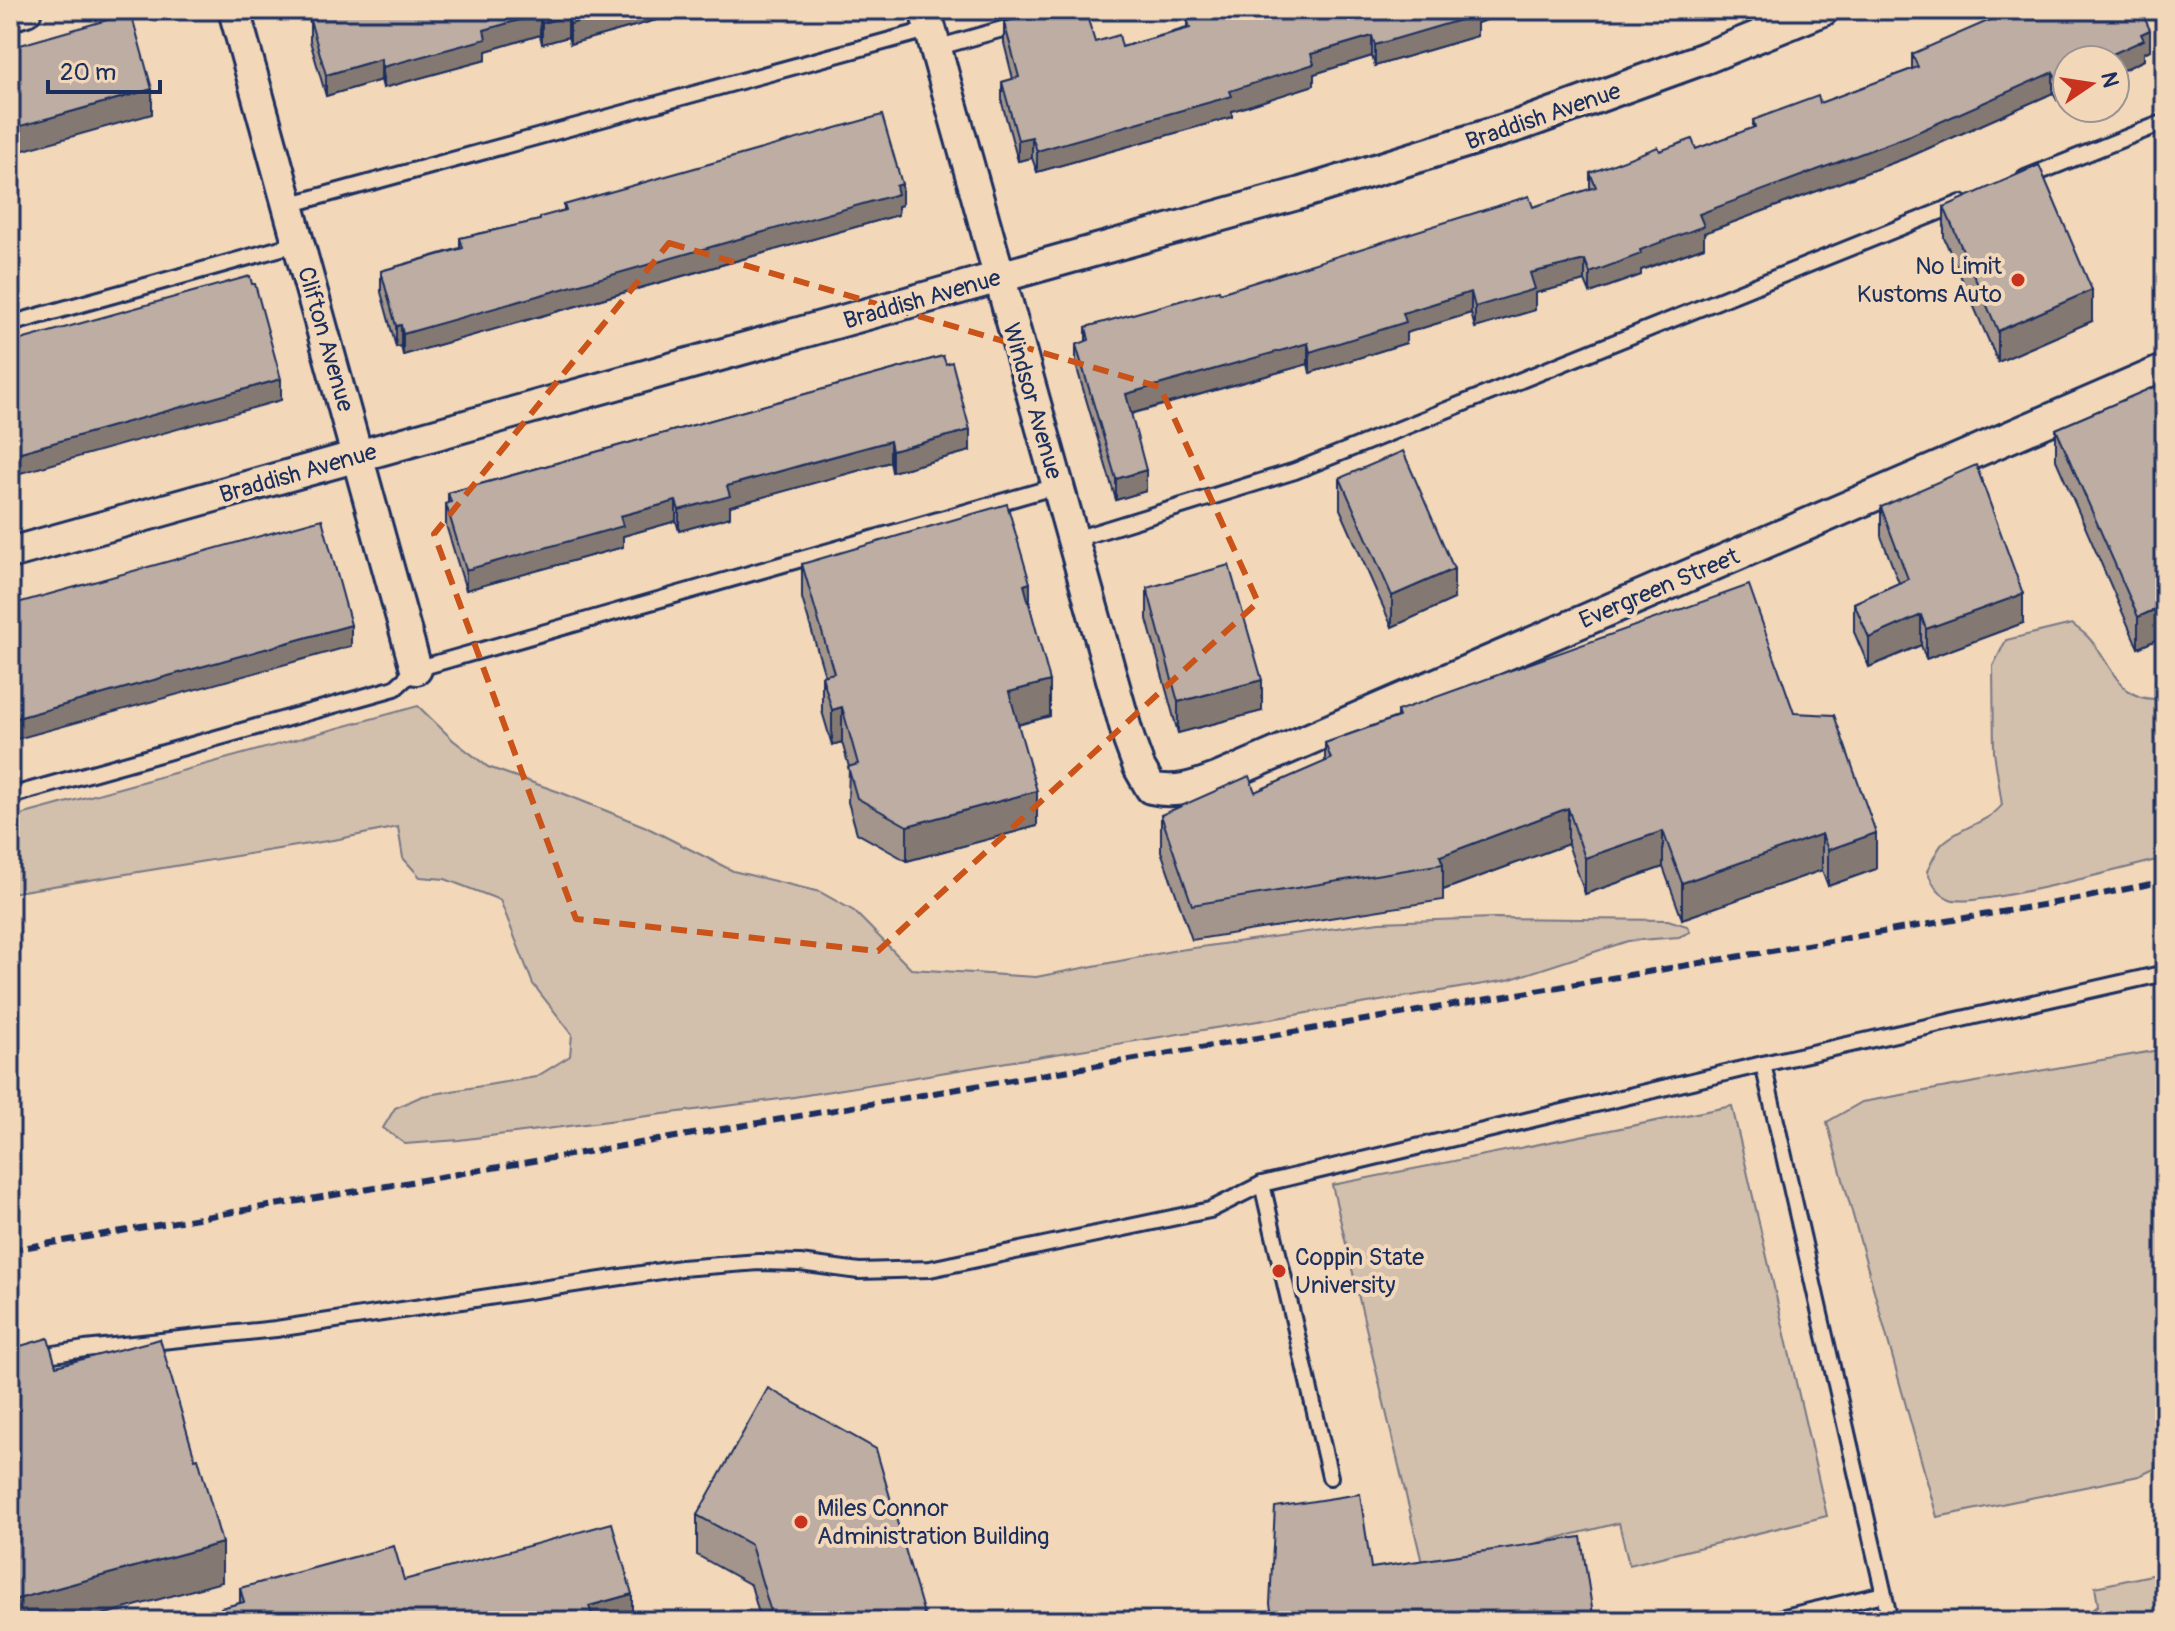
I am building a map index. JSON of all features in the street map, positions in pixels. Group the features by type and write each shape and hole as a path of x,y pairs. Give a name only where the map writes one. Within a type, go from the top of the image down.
{"street":[{"path":"10,15 26,10"},
{"name":"Clifton Avenue","path":"234,10 416,669"},
{"name":"Braddish Avenue","path":"10,553 1301,193 1494,134 1603,96 1823,10"},
{"name":"Windsor Avenue","path":"931,29 1129,740 1151,788"},
{"name":"Evergreen Street","path":"1151,788 1168,792 1194,788 1219,778 2165,370"}],"lane":[{"path":"288,205 931,29 1038,18"},
{"path":"2004,186 2165,122"},
{"path":"1072,540 1295,471 1429,420 1975,198"},
{"path":"10,324 299,243"},
{"path":"10,796 395,688 416,669 1057,486"},
{"path":"10,1361 85,1349 276,1329 681,1268 759,1262 800,1263 859,1271 930,1269 1210,1210 1262,1184 1763,1064 2165,973"},
{"path":"1763,1064 1890,1621"},
{"path":"1262,1184 1330,1477"},
{"path":"1767,1621 1884,1594"}],"highlighted area":[{"path":"669,243 1160,387 1258,602 878,951 576,919 434,534"}],"shaded area":[{"path":"2072,624 2096,646 2126,689 2149,699 2165,698 2165,858 2020,893 1965,900 1945,897 1933,884 1927,871 1936,853 1943,843 2002,805 1994,752 1993,666 2006,640"},
{"path":"418,706 453,740 488,767 644,826 733,871 820,892 854,911 911,969 1036,977 1172,951 1379,922 1493,918 1668,920 1687,926 1690,932 1679,937 1628,941 1508,980 788,1098 459,1140 405,1144 383,1128 395,1108 422,1096 536,1077 570,1056 572,1034 533,984 500,900 445,879 420,877 403,858 398,827 10,893 10,818"},
{"path":"2165,1049 2165,1464 2139,1476 1937,1517 1827,1122 1862,1102"},
{"path":"1732,1106 1827,1516 1629,1565 1619,1523 1424,1571 1332,1185"},
{"path":"2165,1572 2165,1621 2079,1621 2098,1605 2095,1587"}],"building":[{"path":"315,10 618,10 570,24 568,16 542,23 540,14 484,30 486,39 383,67 381,59 326,75 310,20 316,18"},
{"path":"1050,10 1085,10 1095,42 1119,35 1122,47 1190,28 1187,18 1215,10 1476,10 1477,15 1375,45 1372,36 1311,54 1314,64 1230,91 1232,96 1037,151 1032,137 1018,140 1002,82 1019,77 1004,22"},
{"path":"2013,10 2141,10 2150,30 2141,34 2144,40 2131,46 2051,44 2051,73 1911,135 1699,214 1704,226 1590,273 1585,260 1530,273 1535,289 1475,307 1471,292 1403,313 1406,322 1310,352 1308,343 1126,394 1146,470 1116,479 1076,345 1089,340 1086,327 1219,290 1220,293 1529,196 1533,207 1596,187 1590,173 1658,147 1660,151 1692,139 1696,149 1755,127 1753,120 1818,96 1820,103 1918,67 1912,54"},
{"path":"131,13 152,89 10,129 10,48"},
{"path":"882,115 902,184 896,186 898,194 403,334 401,325 396,326 381,271 463,248 460,238 540,220 540,217 566,210 564,205"},
{"name":"No Limit Kustoms Auto","path":"2039,165 2092,290 1998,331 1944,207"},
{"path":"250,276 252,284 255,284 281,379 10,455 10,343"},
{"path":"943,356 946,364 952,362 970,430 892,451 890,441 809,463 727,486 730,496 679,510 676,501 620,516 623,526 466,570 446,504 451,502 448,493"},
{"path":"2165,382 2165,605 2138,617 2056,429"},
{"path":"1403,451 1454,569 1392,596 1340,478"},
{"path":"1976,465 2023,594 1926,629 1921,615 1869,638 1854,603 1908,579 1881,507"},
{"path":"1007,504 1030,583 1024,585 1050,681 1009,692 1037,791 907,826 857,798 848,767 858,764 842,707 832,710 822,676 834,673 802,564"},
{"path":"322,519 351,625 10,720 10,605"},
{"path":"1229,565 1262,680 1178,702 1147,588"},
{"path":"1749,585 1794,713 1834,715 1876,833 1828,850 1822,834 1682,883 1663,831 1585,858 1568,808 1440,856 1443,864 1192,905 1161,815 1249,776 1255,792 1331,759 1325,743 1399,717 1397,711"},
{"path":"48,1338 56,1366 160,1339 222,1543 10,1601 10,1349"},
{"name":"Miles Connor Administration Building","path":"768,1388 876,1449 926,1621 763,1621 770,1609 751,1545 697,1515"},
{"path":"1360,1494 1371,1568 1581,1537 1594,1621 1273,1621 1270,1604 1275,1507"},
{"path":"612,1523 632,1594 589,1606 594,1621 225,1621 221,1608 244,1602 240,1588 394,1546 404,1580"}],"railway":[{"path":"10,1250 2083,898 2165,881"}],"place":[{"name":"No Limit Kustoms Auto","path":"2018,280"},
{"name":"Coppin State University","path":"1279,1271"},
{"name":"Miles Connor Administration Building","path":"801,1522"}]}
